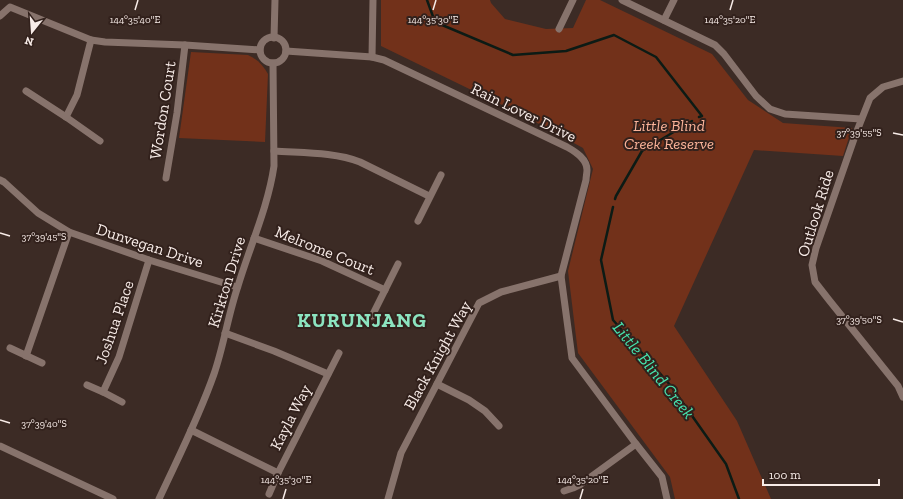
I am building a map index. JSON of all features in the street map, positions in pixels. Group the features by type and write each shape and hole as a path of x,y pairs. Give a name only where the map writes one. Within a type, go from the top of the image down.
{"street":[{"path":"274,38 275,0"},
{"path":"372,57 373,0"},
{"path":"559,29 573,0"},
{"path":"622,0 715,44 756,96 770,109 785,114 861,119"},
{"path":"664,20 674,0"},
{"path":"0,16 12,3 91,40 260,50"},
{"path":"274,38 281,40 284,43 286,51 280,61 273,63 266,61 260,50 262,43 268,39 274,38"},
{"path":"66,117 77,95 91,40"},
{"name":"Wordon Court","path":"166,178 177,113 185,45"},
{"name":"Rain Lover Drive","path":"286,51 372,57 384,60 567,147 577,153 585,162 587,170 586,180 561,276 572,358 662,477 667,499"},
{"name":"Kirkton Drive","path":"158,499 202,407 214,373 237,288 272,182 274,166 273,63"},
{"name":"Outlook Ride","path":"903,81 883,87 870,98 861,119 816,248 812,265 815,282 898,386 903,397"},
{"path":"26,91 100,141"},
{"path":"274,151 335,155 350,158 429,196"},
{"path":"418,221 429,196 441,175"},
{"name":"Dunvegan Drive","path":"0,180 38,213 69,232 237,288"},
{"path":"26,356 69,232"},
{"name":"Melrome Court","path":"254,238 322,261 385,290"},
{"name":"Joshua Place","path":"103,392 119,358 150,260"},
{"name":"Melrome Court","path":"372,316 398,264"},
{"name":"Black Knight Way","path":"388,499 401,453 479,303 501,292 561,276"},
{"name":"Kayla Way","path":"225,333 274,351 328,374"},
{"path":"10,348 42,363"},
{"name":"Kayla Way","path":"269,494 278,473 339,353"},
{"path":"437,384 469,400 485,411 498,426"},
{"path":"87,385 122,402"},
{"name":"Kayla Way","path":"191,430 278,473"},
{"path":"564,491 582,484 636,444"},
{"path":"0,446 113,499"}],"green space":[{"name":"Little Blind Creek Reserve","path":"381,0 490,0 505,19 546,29 573,28 586,0 600,0 712,54 748,100 783,123 852,128 843,156 754,150 674,326 737,421 771,499 675,499 670,477 578,353 568,271 593,169 583,148 519,113 381,46"},
{"path":"191,52 248,55 262,65 268,74 265,142 179,138"}],"waterway":[{"name":"Little Blind Creek","path":"427,0 435,22 513,55 566,51 614,35 656,57 702,116 699,117"},
{"name":"Little Blind Creek","path":"615,199 642,151 692,121"},
{"name":"Little Blind Creek","path":"613,207 601,260 613,320 671,386 726,464 739,499"}],"district":[{"name":"KURUNJANG","path":"362,320"}]}
